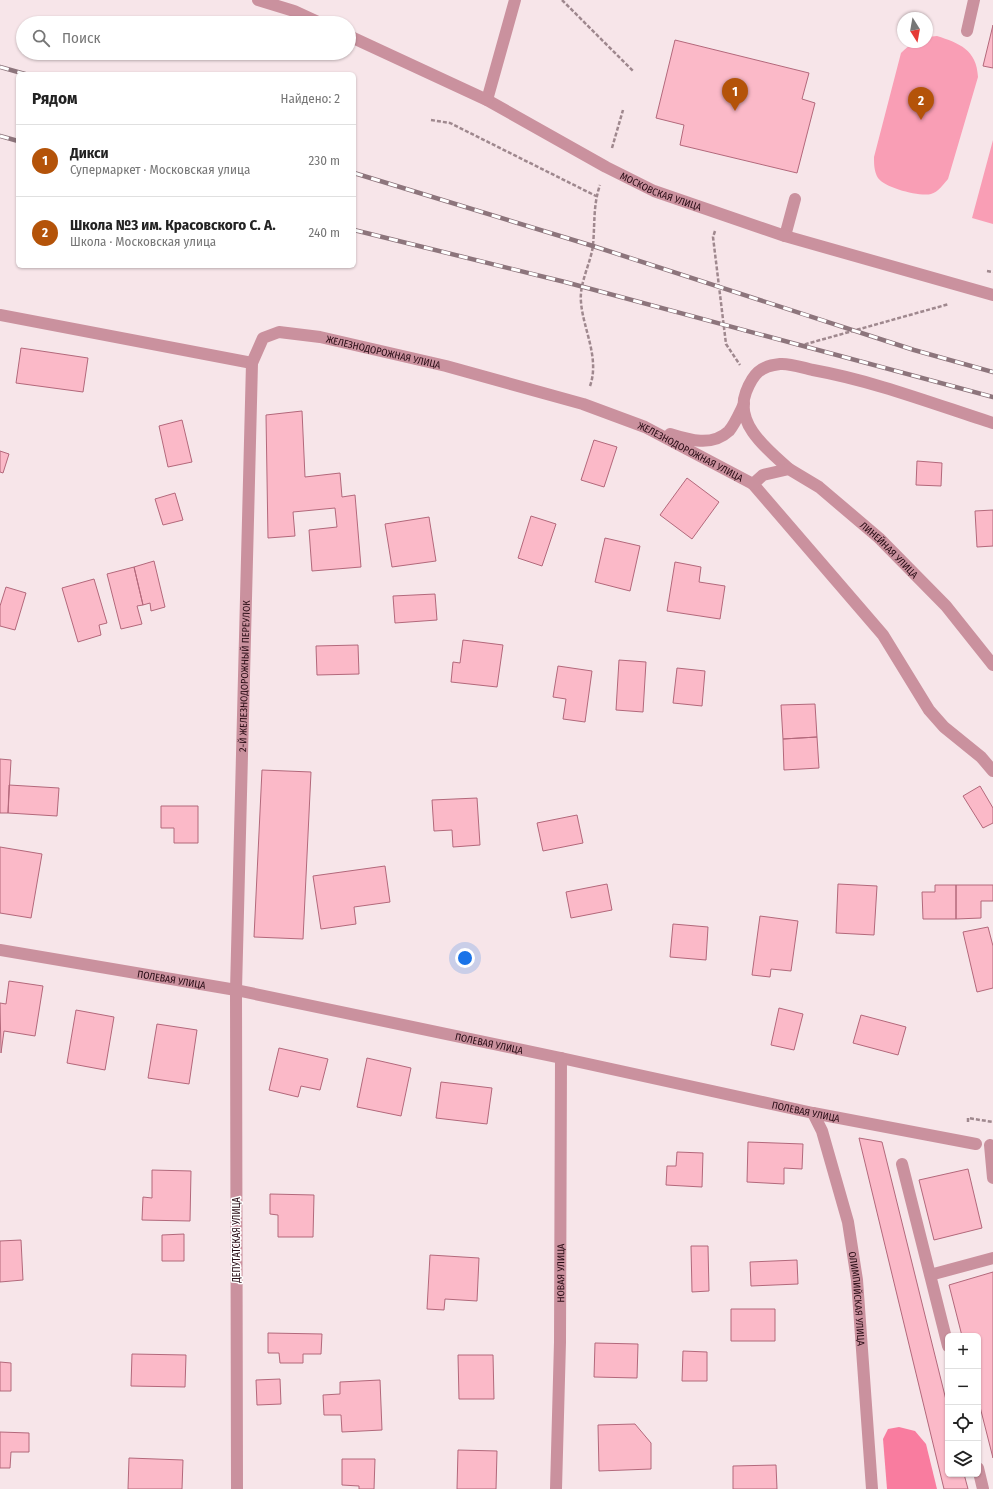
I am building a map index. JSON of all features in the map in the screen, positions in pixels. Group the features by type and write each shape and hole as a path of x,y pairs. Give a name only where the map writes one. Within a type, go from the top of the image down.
{"street":[{"path":"258,0 294,11 305,16"},
{"path":"487,100 515,0"},
{"path":"967,30 974,0"},
{"name":"МОСКОВСКАЯ УЛИЦА","path":"356,39 487,100 606,167 654,191 785,236 993,295"},
{"path":"785,236 795,199"},
{"path":"0,315 252,363"},
{"name":"ЖЕЛЕЗНОДОРОЖНАЯ УЛИЦА","path":"252,363 263,338 279,332 306,335 446,366 583,404 645,428 753,484 763,475 789,469"},
{"name":"2-Й ЖЕЛЕЗНОДОРОЖНЫЙ ПЕРЕУЛОК","path":"236,990 252,363"},
{"path":"645,428 696,442 712,440 729,431 744,403 744,397 750,380 760,369 781,364 839,375 993,423"},
{"name":"ЛИНЕЙНАЯ УЛИЦА","path":"744,403 745,420 755,434 789,469 819,487 879,538 946,606 993,665"},
{"path":"753,484 883,635 929,710 944,727 981,757 993,770"},
{"name":"ПОЛЕВАЯ УЛИЦА","path":"0,950 236,990 814,1113 976,1144 991,1145"},
{"name":"ДЕПУТАТСКАЯ УЛИЦА","path":"236,990 237,1489"},
{"name":"НОВАЯ УЛИЦА","path":"556,1489 560,1342 561,1058"},
{"name":"ОЛИМПИЙСКАЯ УЛИЦА","path":"814,1113 822,1131 848,1222 858,1280 872,1489"},
{"path":"991,1145 993,1178"},
{"path":"902,1164 945,1334"},
{"path":"930,1274 993,1258"},
{"path":"980,1477 983,1489"}],"path":[{"path":"562,0 633,71"},
{"path":"583,404 592,378 593,363 581,300 593,246 596,196 624,110"},
{"path":"431,120 450,123 596,196"},
{"path":"722,214 713,237 726,344 750,380"},
{"path":"796,346 950,303"}],"shaded area":[{"path":"933,36 937,36 953,42 965,49 974,60 978,77 948,179 936,192 926,195 903,191 882,182 876,173 874,157 901,53 906,48 933,48"},
{"path":"993,140 993,224 972,218"},
{"path":"899,1427 915,1431 926,1444 937,1489 887,1489 883,1439 888,1429"}],"building":[{"path":"993,25 993,68 983,66"},
{"path":"675,40 809,73 802,99 815,103 797,173 680,145 684,125 656,118"},
{"path":"21,348 88,358 83,392 16,383"},
{"path":"302,411 305,477 340,473 342,497 355,495 361,567 312,571 309,530 337,527 335,508 293,512 295,536 268,538 266,415"},
{"path":"182,420 192,462 168,467 159,426"},
{"path":"594,440 617,447 604,487 581,480"},
{"path":"0,451 9,454 3,473 0,472"},
{"path":"917,461 942,463 941,486 916,485"},
{"path":"687,478 719,502 692,539 660,515"},
{"path":"175,493 183,520 163,525 155,499"},
{"path":"993,510 993,546 977,547 975,511"},
{"path":"531,516 556,524 542,566 518,558"},
{"path":"429,517 436,561 392,567 385,524"},
{"path":"605,538 640,546 630,591 595,582"},
{"path":"154,561 165,607 151,611 150,603 143,605 134,567"},
{"path":"675,562 701,567 699,582 725,586 720,619 667,611"},
{"path":"134,567 143,605 137,606 142,624 121,629 107,574"},
{"path":"94,579 107,623 99,625 101,635 78,642 62,588"},
{"path":"6,587 26,593 15,630 0,626 0,606"},
{"path":"435,594 437,620 395,623 393,596"},
{"path":"463,640 503,645 497,687 451,682 453,662 460,663"},
{"path":"358,645 359,674 317,675 316,646"},
{"path":"619,660 646,662 643,712 616,710"},
{"path":"558,666 592,671 585,722 563,719 566,699 553,697"},
{"path":"677,668 705,671 702,706 673,703"},
{"path":"815,704 817,737 783,739 781,705"},
{"path":"817,737 819,768 784,770 783,739"},
{"path":"0,759 11,760 8,813 0,813"},
{"path":"262,770 311,772 303,939 254,937"},
{"path":"9,785 59,788 57,816 8,813"},
{"path":"980,786 993,808 993,823 983,828 963,796"},
{"path":"477,798 480,845 453,847 452,830 434,831 432,800"},
{"path":"161,806 198,806 198,843 174,843 174,828 161,828"},
{"path":"577,815 583,843 543,851 537,823"},
{"path":"0,847 42,854 31,918 0,913"},
{"path":"385,866 390,902 354,907 356,924 321,929 313,876"},
{"path":"607,884 612,910 571,918 566,892"},
{"path":"838,884 877,886 874,935 836,933"},
{"path":"935,885 956,885 956,919 923,919 922,892 935,892"},
{"path":"956,885 993,885 993,901 981,901 981,918 956,919"},
{"path":"760,916 798,921 791,971 771,969 770,977 752,975"},
{"path":"673,924 708,927 706,960 670,957"},
{"path":"988,927 993,946 993,988 977,992 963,932"},
{"path":"9,981 43,986 35,1036 4,1031 1,1053 0,1003 6,1004"},
{"path":"779,1008 803,1014 794,1050 771,1045"},
{"path":"76,1010 114,1017 105,1070 67,1063"},
{"path":"861,1015 906,1027 898,1055 853,1043"},
{"path":"157,1024 197,1030 189,1084 148,1078"},
{"path":"279,1048 328,1059 320,1090 301,1086 298,1097 269,1090"},
{"path":"367,1058 411,1068 401,1116 357,1107"},
{"path":"441,1082 492,1088 487,1124 436,1118"},
{"path":"859,1138 882,1142 945,1396 945,1477 965,1477 968,1489 944,1489"},
{"path":"748,1142 803,1144 802,1169 784,1168 784,1184 747,1182"},
{"path":"677,1152 703,1153 702,1187 666,1185 667,1166 676,1166"},
{"path":"968,1169 982,1228 934,1240 919,1180"},
{"path":"152,1170 191,1171 190,1221 142,1220 143,1197 152,1198"},
{"path":"270,1194 314,1195 313,1237 278,1237 278,1215 270,1214"},
{"path":"184,1234 184,1261 162,1261 162,1235"},
{"path":"21,1240 23,1280 0,1282 0,1241"},
{"path":"691,1246 708,1246 709,1291 692,1292"},
{"path":"430,1255 479,1258 477,1301 445,1299 444,1310 427,1309"},
{"path":"797,1260 798,1284 751,1286 750,1262"},
{"path":"993,1272 993,1458 981,1411 981,1333 961,1333 949,1285"},
{"path":"731,1309 775,1309 775,1341 731,1341"},
{"path":"268,1333 322,1334 321,1354 303,1354 303,1363 280,1363 279,1353 268,1353"},
{"path":"595,1343 638,1344 637,1378 594,1377"},
{"path":"683,1351 707,1352 707,1381 682,1381"},
{"path":"132,1354 186,1355 185,1387 131,1386"},
{"path":"458,1355 493,1355 494,1399 459,1399"},
{"path":"0,1362 11,1363 11,1391 0,1391"},
{"path":"280,1379 281,1404 257,1405 256,1380"},
{"path":"380,1380 382,1430 342,1432 341,1415 324,1415 323,1395 340,1394 340,1382"},
{"path":"635,1424 651,1443 651,1469 599,1471 598,1425"},
{"path":"0,1432 29,1433 29,1452 11,1452 10,1468 0,1468"},
{"path":"458,1450 497,1451 496,1489 457,1489"},
{"path":"129,1458 183,1460 182,1489 128,1489"},
{"path":"342,1459 375,1459 374,1489 359,1489 359,1486 342,1485"},
{"path":"776,1465 777,1489 733,1489 733,1466"}],"railway":[{"path":"0,67 18,72"},
{"path":"0,136 16,140"},
{"path":"356,174 593,246 914,350 993,372"},
{"path":"356,230 565,282 993,397"}],"place":[{"name":"Дикси","path":"735,111"},
{"name":"Школа №3 им. Красовского С. А.","path":"921,120"}]}
